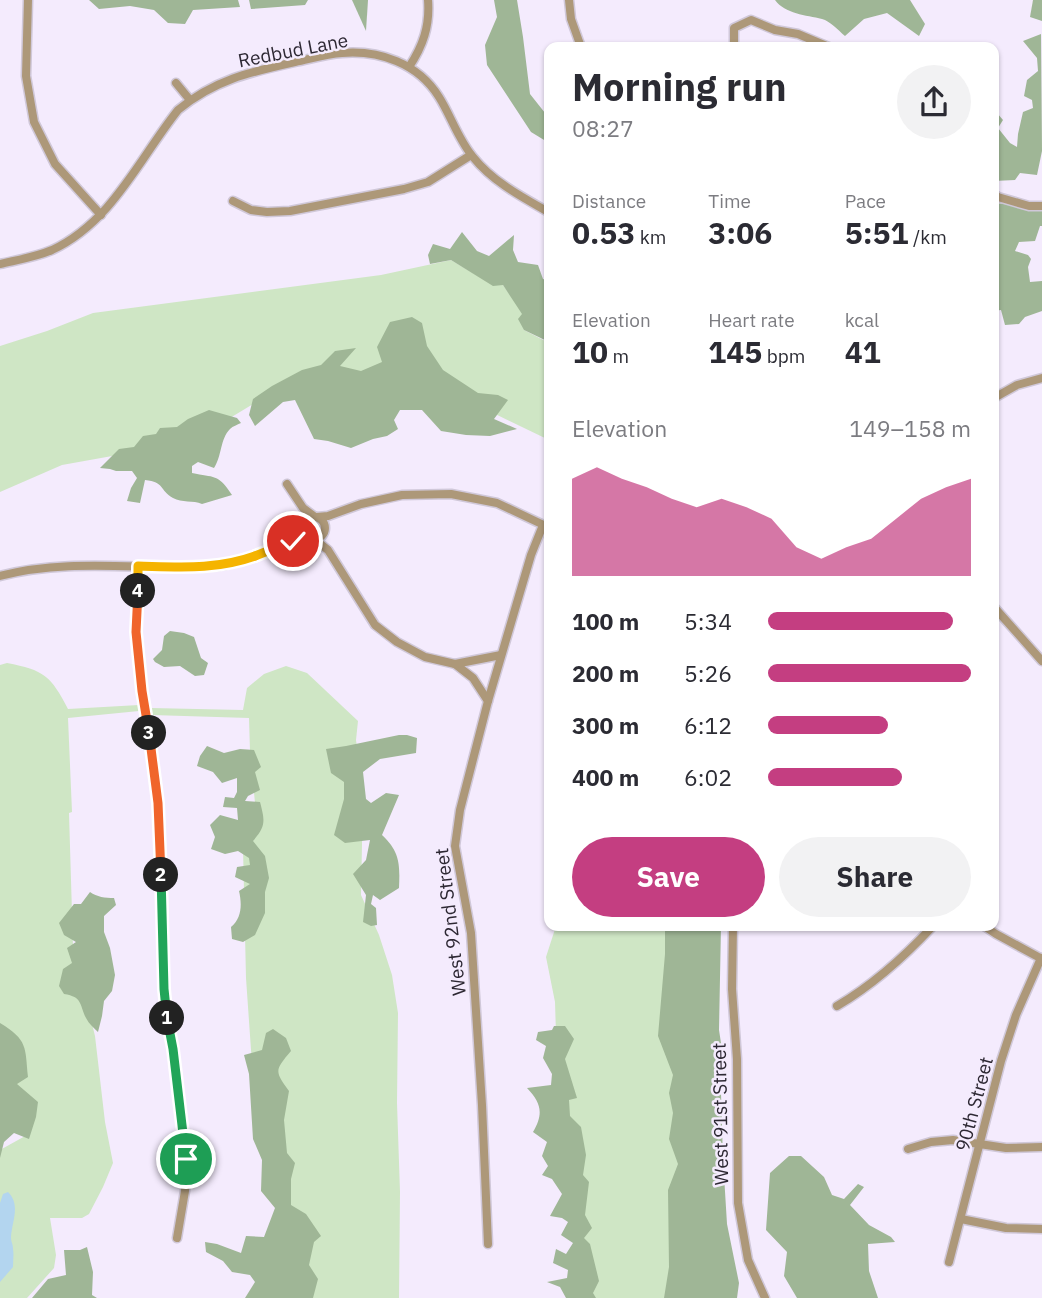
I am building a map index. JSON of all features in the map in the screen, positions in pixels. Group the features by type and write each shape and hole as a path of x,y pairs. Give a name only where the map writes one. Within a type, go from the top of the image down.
{"street":[{"path":"28,0 26,76 34,122 55,164 102,215"},
{"path":"409,67 423,45 428,20 428,0"},
{"path":"569,0 571,19 578,42"},
{"path":"734,42 734,28 751,20 817,42"},
{"name":"Redbud Lane","path":"0,264 51,250 80,233 102,215 171,119 190,100 236,76 339,53 376,54 409,67 431,86 471,155 484,169 501,183 544,209"},
{"path":"176,83 190,100"},
{"path":"233,201 251,210 290,211 404,189 428,182 471,155"},
{"path":"999,197 1029,206 1042,206"},
{"path":"999,395 1017,386 1042,379"},
{"path":"287,484 303,508 323,522 328,550"},
{"path":"293,541 310,518 328,516 402,495 451,494 497,503 544,526"},
{"path":"303,508 306,536 328,550 375,625 397,642 425,657 455,664 501,655"},
{"path":"0,576 92,565 225,565 293,541 320,538 342,512"},
{"name":"West 92nd Street","path":"488,1244 471,933 455,846 460,810 488,701 531,555 544,531"},
{"path":"138,566 136,632 158,803 164,989 186,1159 185,1191 177,1238"},
{"path":"999,613 1042,661"},
{"path":"455,664 473,678 488,701"},
{"name":"West 91st Street","path":"733,931 738,1203 748,1260 765,1298"},
{"path":"837,1006 857,994 928,931"},
{"path":"992,931 1042,959"},
{"name":"90th Street","path":"949,1262 1016,1015 1042,959"},
{"path":"908,1149 931,1142 953,1140 1006,1148 1042,1147"},
{"path":"961,1219 1006,1228 1042,1229"}],"green space":[{"path":"89,0 238,0 240,7 193,10 185,24 168,23 154,10 130,6 99,9"},
{"path":"249,0 308,0 305,5 251,9"},
{"path":"352,0 368,0 366,31"},
{"path":"494,0 517,0 530,94 544,112 544,140 531,132 487,65 485,45 497,17"},
{"path":"775,0 910,0 925,24 919,36 887,13 864,19 845,36 825,20 790,11"},
{"path":"1033,0 1042,0 1042,21 1030,17"},
{"path":"1041,34 1042,151 1037,175 1020,173 1015,180 999,181 999,129 1017,147 1023,112 1033,108 1032,100 1024,96 1027,80 1038,71 1037,58 1023,41"},
{"path":"999,203 1042,211 1042,226 1035,241 1019,242 1015,251 1028,255 1031,259 1028,267 1030,282 1042,281 1042,311 1025,317 1019,324 1005,325 1001,310"},
{"path":"462,232 477,251 489,256 514,235 513,250 518,262 538,265 544,279 544,340 524,330 518,319 522,314 503,285 493,286 451,260 430,264 428,255 433,244 450,249"},
{"path":"451,260 493,285 503,285 523,313 524,330 544,340 544,438 487,410 389,381 291,381 230,418 140,451 62,465 0,492 0,346 93,313 381,275"},
{"path":"412,317 422,323 427,346 443,370 478,393 498,395 508,400 494,419 517,429 490,436 441,431 422,410 400,410 394,420 398,429 387,436 351,448 314,439 295,400 283,402 255,426 249,415 253,399 302,370 321,365 335,351 356,348 340,366 361,371 382,362 377,347 390,322"},
{"path":"209,410 237,418 241,423 227,433 214,468 198,462 192,466 192,473 219,480 232,495 202,504 173,498 159,484 145,480 140,503 127,501 137,478 132,471 100,468 119,449 134,447 143,436 156,434 160,428 177,427"},
{"path":"170,631 194,637 201,658 208,663 204,675 195,676 180,666 164,667 155,662 153,659 162,650 164,636"},
{"path":"7,663 30,668 45,676 68,709 139,705 139,711 68,718 73,947 95,1036 105,1122 113,1163 89,1214 82,1218 50,1218 56,1255 54,1268 27,1298 0,1298 0,1150 27,1135 0,1061 0,665"},
{"path":"286,666 307,673 358,721 356,740 363,793 361,895 379,935 392,975 398,1013 399,1298 279,1298 280,1199 252,1064 246,978 243,848 255,803 249,718 152,715 151,708 243,710 247,688 264,674"},
{"path":"399,735 417,738 416,753 380,759 363,772 366,799 371,803 386,793 399,795 382,835 398,859 399,888 380,900 373,895 371,904 376,908 377,925 371,926 363,922 366,895 353,874 366,860 370,840 345,843 334,835 344,799 344,782 331,773 326,749"},
{"path":"207,746 224,753 240,749 254,750 261,767 255,772 260,790 248,796 245,801 260,802 263,823 253,841 265,856 269,878 265,892 265,913 255,935 243,942 232,939 231,927 240,911 239,891 250,884 235,877 237,867 250,865 249,858 238,851 225,854 211,849 215,837 210,825 220,815 238,820 237,808 223,807 225,797 234,798 237,792 237,778 222,783 213,772 197,766"},
{"path":"90,892 101,897 114,898 116,905 104,916 104,932 115,975 112,991 104,1001 98,1032 87,1020 80,1002 64,994 59,986 63,969 72,963 67,948 76,942 64,935 59,923 74,904 81,904"},
{"path":"554,931 718,931 715,1097 733,1298 578,1298 557,1067 555,1002 546,957"},
{"path":"665,931 721,931 719,1030 725,1069 721,1093 723,1159 727,1224 739,1283 737,1298 664,1298 669,1267 668,1190 678,1164 669,1139 673,1113 669,1093 673,1075 658,1036"},
{"path":"0,1023 16,1034 23,1045 28,1077 17,1084 38,1102 29,1139 14,1133 4,1142 0,1158"},
{"path":"554,1026 565,1026 574,1039 565,1059 577,1098 569,1100 570,1116 581,1127 586,1155 583,1175 589,1182 585,1215 592,1228 584,1238 590,1244 599,1281 593,1293 596,1298 566,1298 560,1287 547,1282 567,1278 568,1270 553,1263 556,1249 566,1254 573,1243 561,1235 568,1222 550,1216 562,1194 552,1179 542,1175 548,1166 542,1156 547,1142 533,1132 540,1114 538,1104 527,1088 551,1085 552,1074 543,1058 546,1046 536,1040 538,1032 552,1030"},
{"path":"273,1029 286,1038 291,1051 278,1071 289,1091 284,1120 287,1153 295,1163 291,1179 291,1205 306,1214 321,1236 314,1242 309,1265 318,1279 313,1298 245,1298 255,1282 250,1275 232,1272 223,1261 206,1252 205,1242 241,1253 246,1236 264,1237 275,1208 261,1191 262,1160 253,1139 249,1074 244,1055 262,1050 266,1033"},
{"path":"789,1156 801,1156 824,1177 832,1195 844,1199 858,1184 864,1187 850,1205 869,1225 895,1242 868,1244 869,1271 878,1298 797,1298 784,1276 787,1252 766,1230 770,1173"},
{"path":"87,1247 93,1272 92,1295 97,1298 32,1298 48,1279 66,1275 64,1250"}],"water":[{"path":"8,1192 15,1208 11,1237 13,1267 0,1282 0,1203 3,1194"}],"route":[{"path":"186,1159 164,989 158,803 136,632 138,566 225,565 293,541"}]}
